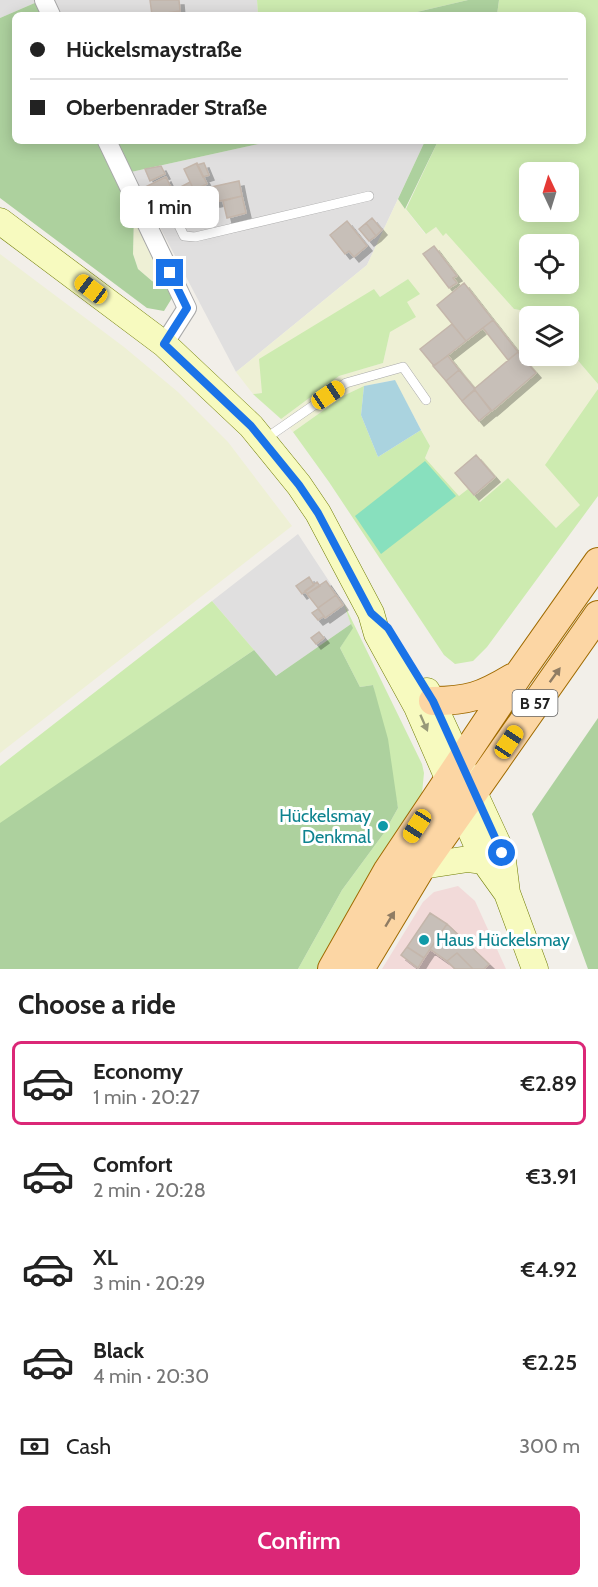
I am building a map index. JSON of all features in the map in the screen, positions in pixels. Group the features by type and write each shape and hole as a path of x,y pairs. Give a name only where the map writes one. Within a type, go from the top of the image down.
{"main road":[{"path":"0,221 164,344 251,426 318,513 371,613 377,634 454,770 469,802 502,853 507,893 535,969"},
{"name":"B 57","path":"332,969 388,870 519,674 598,562"},
{"path":"371,613 388,628 433,701 454,770"},
{"name":"B 57","path":"360,969 422,866 598,615"},
{"path":"433,701 460,701 483,695 519,674"},
{"path":"469,802 484,861 507,893"},
{"path":"422,866 468,859 484,861"}],"street":[{"path":"107,144 187,308 164,344"}],"lane":[{"path":"171,209 184,236 195,237 369,196"},
{"path":"145,220 186,203"},
{"path":"263,441 346,384 403,367 426,400"}],"shaded area":[{"path":"0,0 36,0 37,2 12,12 0,18"},
{"path":"52,0 257,0 258,12 57,12"},
{"path":"258,144 424,144 367,265 236,372 131,172"},
{"path":"298,534 344,604 351,624 276,676 212,601"},
{"path":"458,886 475,901 506,969 382,969 423,902 434,892"}],"green space":[{"path":"257,0 468,0 417,12 258,12"},
{"path":"468,0 499,0 497,12 417,12"},
{"path":"499,0 598,0 598,384 579,362 579,306 519,306 519,310 514,309 446,233 443,236 436,227 426,234 406,209 437,144 586,144 586,12 497,12"},
{"path":"37,2 42,12 14,12"},
{"path":"12,13 12,144 100,144 134,214 133,254 138,269 152,281 169,290 172,298 164,311 147,308 0,198 0,18"},
{"path":"117,144 258,144 131,172"},
{"path":"424,144 437,144 405,209 398,199"},
{"path":"398,199 425,234 436,227 443,235 446,232 514,309 519,310 519,366 579,366 579,362 598,384 580,505 556,528 508,478 480,502 459,496 425,458 430,446 394,380 364,386 345,395 293,432 281,419 339,376 383,363 390,332 407,302 408,279 380,297 374,289 262,393 253,394 236,372 367,265"},
{"path":"134,214 169,290 152,281 138,269 133,254"},
{"path":"0,254 124,347 178,392 228,442 292,526 0,753"},
{"path":"408,279 420,294 407,302 416,317 390,332 383,363 339,376 281,419 253,394 262,393 259,359 374,289 380,297"},
{"path":"364,386 361,415 378,457 421,430 430,446 425,458 459,496 468,489 480,502 508,478 556,528 580,505 545,465 598,389 598,496 487,647 473,661 455,664 444,655 293,432 345,395"},
{"path":"425,461 456,496 381,554 355,516"},
{"path":"212,601 254,650 0,824 0,766"},
{"path":"344,604 422,764 424,773 422,793 321,969 298,969 342,890 384,833 398,808 373,685 360,687 340,648 352,628"},
{"path":"351,624 353,628 340,648 360,687 373,685 388,739 398,808 384,833 342,890 298,969 0,969 0,823 254,650 276,676"},
{"path":"598,718 598,969 588,969 532,814"}],"water":[{"path":"395,380 421,430 378,457 361,415 364,386"}],"building":[{"path":"150,0 179,0 180,11 152,12"},
{"path":"197,163 207,184 194,190 184,169"},
{"path":"204,163 209,175 203,177 197,165"},
{"path":"161,166 165,174 150,181 145,169"},
{"path":"166,177 176,198 155,208 145,187"},
{"path":"239,181 242,196 215,202 211,187"},
{"path":"190,182 194,190 176,198 175,190"},
{"path":"242,196 246,213 227,218 223,201"},
{"path":"372,218 382,230 376,236 366,223"},
{"path":"347,221 367,246 354,257 349,251 345,254 330,235"},
{"path":"366,223 376,236 369,241 359,229"},
{"path":"434,246 457,276 453,278 457,283 449,288 423,254"},
{"path":"464,283 493,320 466,341 437,305"},
{"path":"493,320 518,352 508,360 483,328"},
{"path":"452,324 466,341 434,366 420,349"},
{"path":"518,352 519,366 530,366 536,373 492,411 474,389"},
{"path":"448,356 459,370 446,381 433,366"},
{"path":"459,370 475,389 462,401 446,381"},
{"path":"475,390 491,411 479,421 462,401"},
{"path":"476,455 495,477 474,495 455,473"},
{"path":"309,577 314,585 302,594 296,586"},
{"path":"326,581 336,595 318,608 307,594"},
{"path":"317,582 320,586 307,594 305,591"},
{"path":"336,595 343,605 325,618 318,608"},
{"path":"318,609 324,616 318,620 312,613"},
{"path":"319,632 324,638 316,644 311,638"},
{"name":"Haus Hückelsmay","path":"430,913 447,924 424,958 407,947"},
{"path":"447,924 489,964 484,969 473,969 457,953 447,961 430,949"},
{"path":"407,947 424,958 418,968 401,955"},
{"path":"457,953 473,969 455,969 447,961"}],"place":[{"name":"Hückelsmay Denkmal","path":"383,826"},
{"name":"Haus Hückelsmay","path":"424,940"}],"route":[{"path":"170,273 187,308 164,344 251,426 299,485 318,513 371,613 388,628 433,701 502,853"}]}
